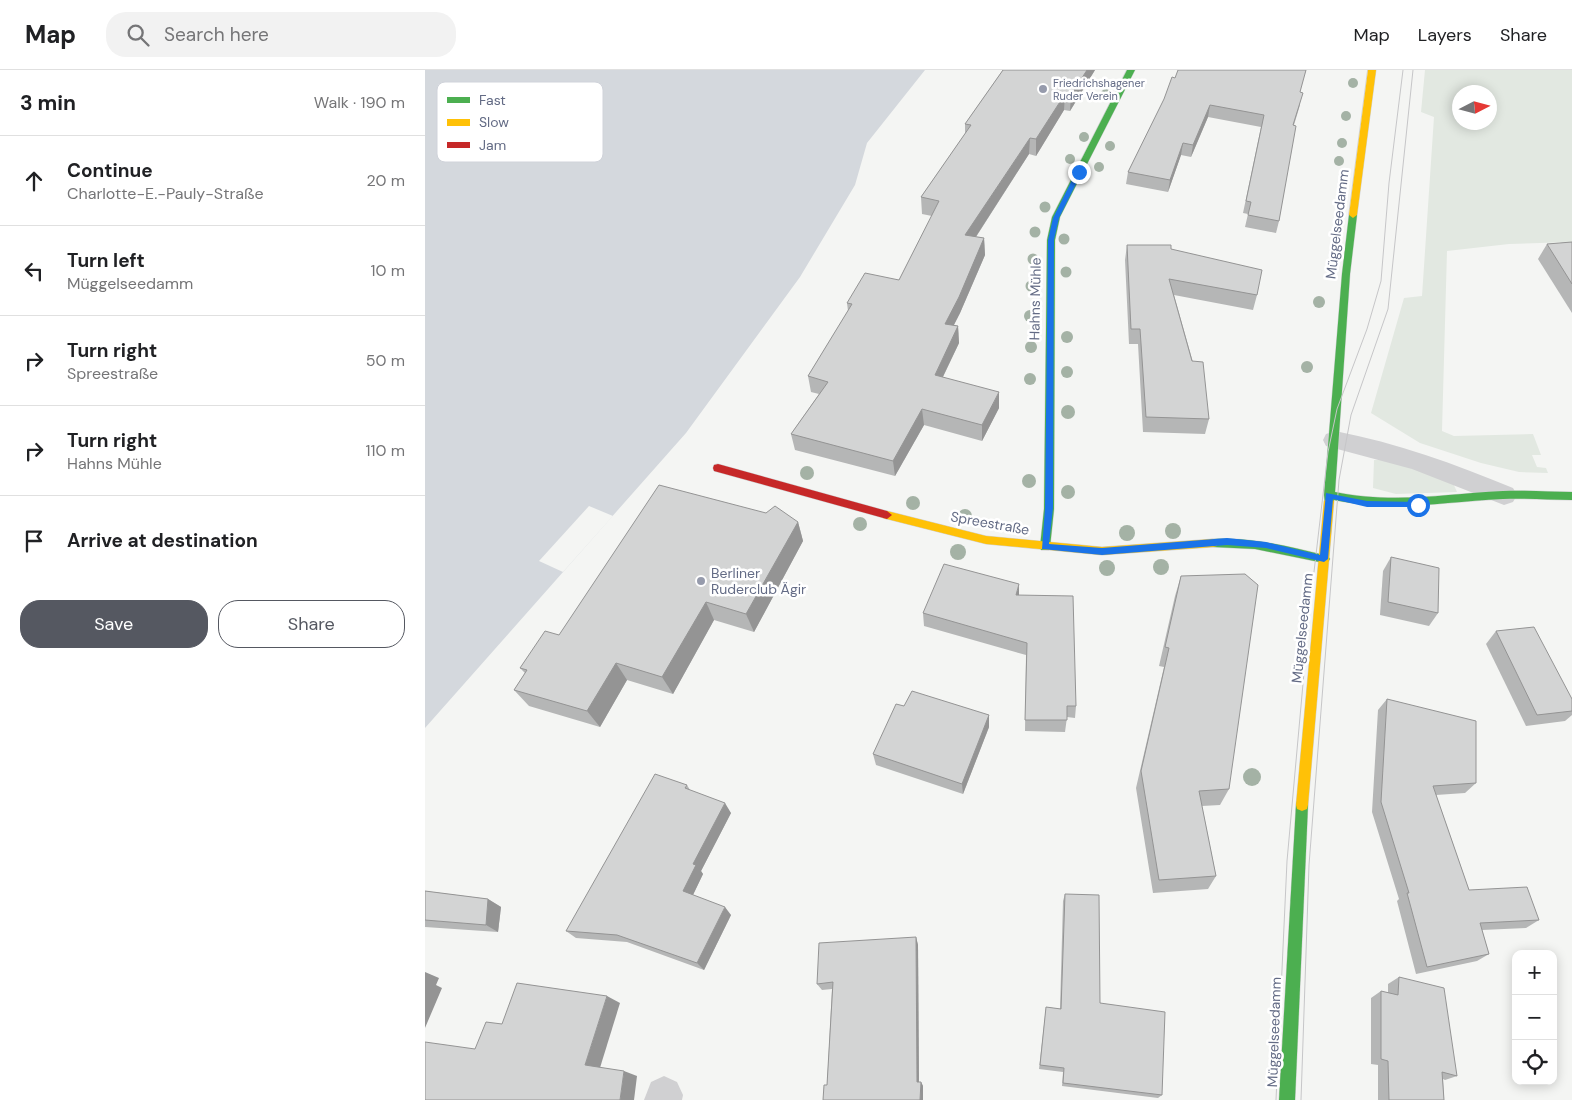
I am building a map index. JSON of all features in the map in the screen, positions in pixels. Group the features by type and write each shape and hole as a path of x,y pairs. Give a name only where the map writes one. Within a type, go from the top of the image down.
{"street":[{"name":"Hahns Mühle","path":"1045,547 1049,508 1051,240 1056,218 1131,70"},
{"name":"Müggelseedamm","path":"1287,1100 1298,852 1308,723 1335,440 1346,274 1372,70"},
{"path":"1335,440 1378,448 1404,456 1504,495"},
{"name":"Spreestraße","path":"718,468 934,528 986,540 1102,551 1227,542 1266,545 1324,559"},
{"path":"1329,495 1367,504 1409,505 1504,495 1572,496"}],"shaded area":[{"path":"425,70 925,70 867,143 855,185 800,277 686,433 425,728"},
{"path":"1425,70 1572,70 1572,242 1509,244 1447,251 1442,431 1454,436 1533,434 1541,455 1532,455 1537,467 1546,468 1548,473 1519,472 1481,463 1420,443 1371,413 1404,298 1422,296 1434,117 1421,112"},
{"path":"1374,460 1388,460 1453,483 1457,492 1396,494 1373,488"}],"pier":[{"path":"589,506 613,516 563,572 539,561"}],"building":[{"path":"1003,70 1087,70 1071,95 1065,94 1036,139 1030,138 965,235 984,238 959,297 945,324 958,326 935,375 999,392 982,425 922,409 893,461 791,434 828,382 808,376 852,304 847,303 865,273 899,280 939,201 921,197 971,125 965,124"},
{"path":"1178,70 1306,70 1300,92 1303,93 1293,125 1296,126 1279,221 1248,215 1251,202 1246,201 1264,115 1210,105 1193,145 1183,143 1170,180 1128,172 1164,99 1172,77 1175,78"},
{"path":"1572,242 1572,284 1547,244"},
{"path":"1127,245 1171,245 1171,249 1262,270 1257,295 1169,279 1192,361 1203,362 1209,419 1146,417 1140,329 1131,329"},
{"path":"659,485 766,513 775,506 798,522 746,614 706,602 662,677 616,663 587,711 514,690 527,670 520,668 545,631 559,635"},
{"path":"1391,557 1439,568 1438,613 1388,602"},
{"path":"944,564 1019,584 1016,595 1073,596 1076,706 1067,706 1067,720 1025,720 1027,643 923,613"},
{"path":"1245,574 1258,585 1229,789 1199,791 1216,876 1159,880 1141,771 1169,648 1165,647 1181,576"},
{"path":"1534,627 1572,699 1572,711 1537,715 1496,631"},
{"path":"912,691 989,715 962,784 873,754 896,704 904,706"},
{"path":"1387,699 1476,721 1476,783 1433,786 1469,890 1527,887 1539,920 1480,923 1489,954 1427,967 1407,893 1409,893 1381,802"},
{"path":"655,774 687,785 685,788 725,803 693,864 696,865 683,891 725,907 697,963 617,935 566,931"},
{"path":"425,891 488,899 486,925 425,920"},
{"path":"1065,894 1099,895 1100,1003 1165,1012 1162,1095 1063,1083 1064,1068 1040,1065 1046,1007 1061,1009"},
{"path":"916,937 917,1082 921,1082 920,1100 823,1100 824,1085 827,1085 833,982 817,984 819,943"},
{"path":"1399,977 1444,988 1457,1076 1442,1072 1444,1100 1389,1100 1388,1061 1381,1059 1381,991 1398,995"},
{"path":"517,983 607,996 585,1065 624,1071 620,1100 425,1100 425,1042 475,1049 486,1022 502,1024"}],"tram line":[{"path":"1276,1100 1287,861 1310,606 1328,452 1337,409 1367,329 1381,281 1389,183 1403,70"},
{"path":"1301,1100 1309,865 1339,480 1351,415 1388,309 1413,70"}],"traffic: fast":[{"path":"1045,547 1049,509 1051,240 1056,217 1131,70"},
{"path":"1329,501 1346,274 1353,215"},
{"path":"1329,495 1353,500 1396,503 1503,495 1572,496"},
{"path":"1213,543 1255,544 1324,559"},
{"path":"1287,1100 1302,805"}],"traffic: slow":[{"path":"1353,215 1372,70"},
{"path":"1302,805 1329,501"},
{"path":"887,515 986,540 1102,551 1213,543"}],"traffic: jam":[{"path":"718,468 887,515"}],"place":[{"name":"Friedrichshagener Ruder Verein","path":"1043,89"},
{"name":"Berliner Ruderclub Ägir","path":"701,581"}],"route":[{"path":"1079,172 1056,218 1051,240 1049,508 1045,547 1102,551 1227,542 1266,545 1324,559 1329,495 1367,504 1418,505"}]}
